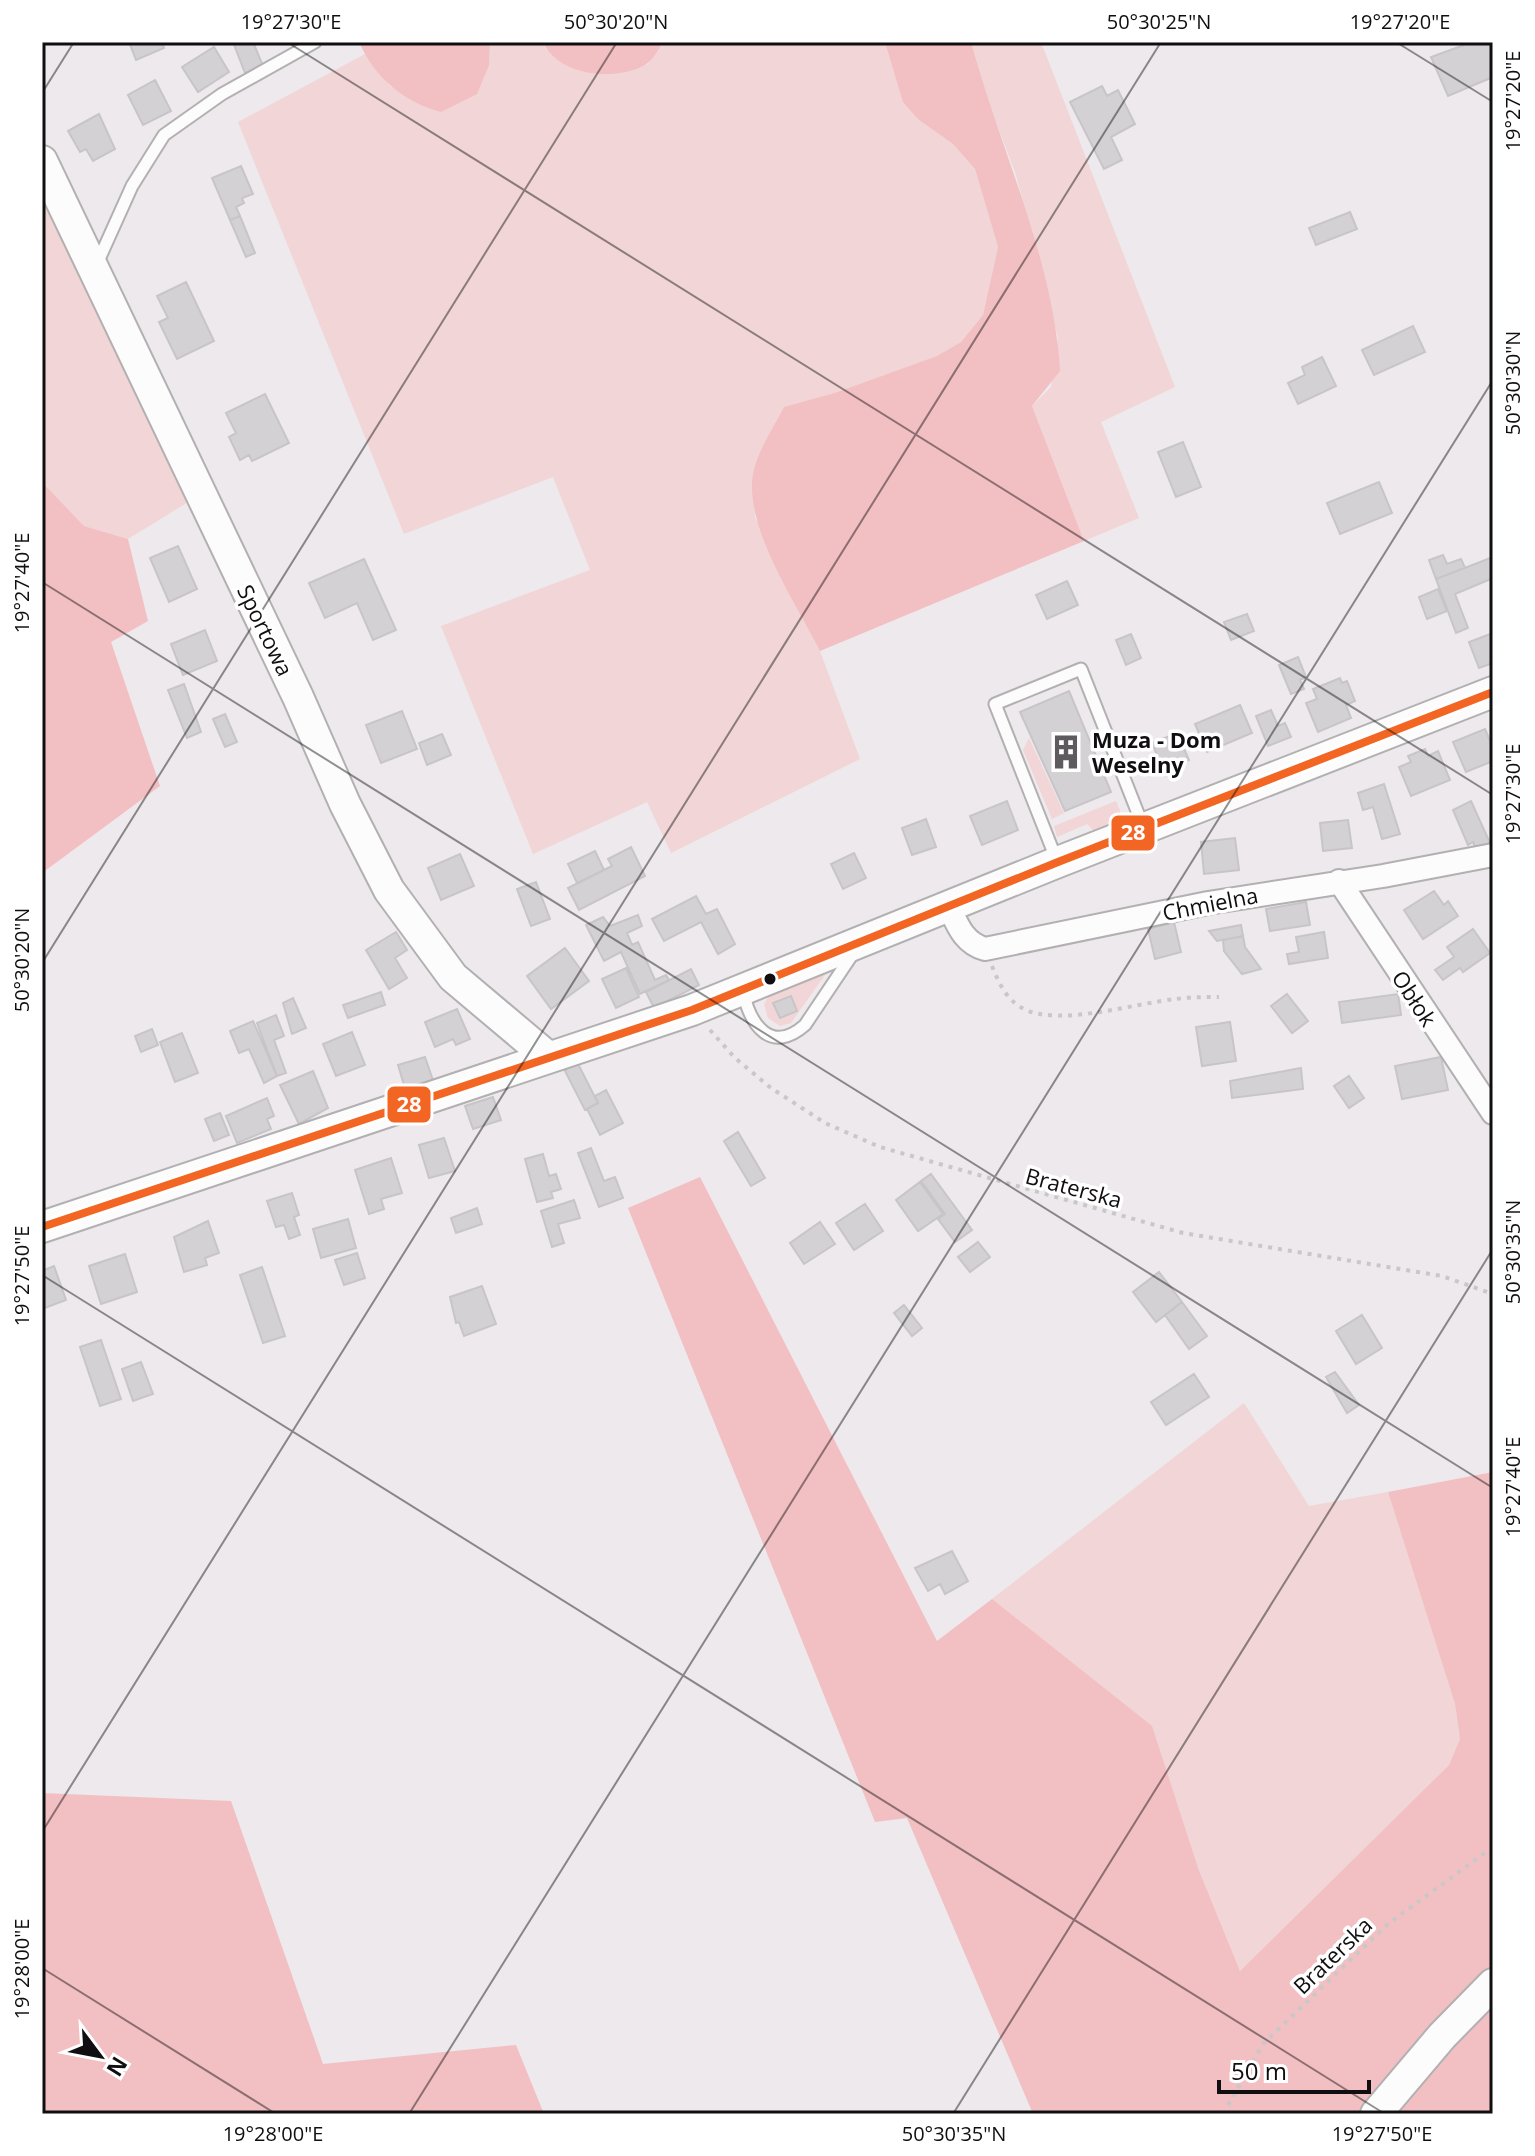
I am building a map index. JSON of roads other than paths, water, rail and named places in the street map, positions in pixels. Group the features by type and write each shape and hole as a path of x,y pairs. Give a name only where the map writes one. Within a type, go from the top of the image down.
{"street":[{"name":"Sportowa","path":"42,161 298,697 345,804 389,890 453,977 548,1057"},
{"path":"42,1227 692,1010 1058,862 1493,692"},
{"name":"Chmielna","path":"949,907 962,934 973,946 985,949 1208,903 1383,876 1493,855"},
{"name":"Obłok","path":"1339,881 1493,1113"},
{"path":"1376,2114 1451,2026 1493,1984"}],"lane":[{"path":"94,270 132,186 164,135 222,94 315,42"},
{"path":"1058,862 995,704 1081,669 1144,828"},
{"path":"743,990 750,1016 759,1029 772,1036 795,1034 805,1025 842,967 863,943"}],"place":[{"name":"Muza - Dom Weselny","path":"1066,752"}]}
